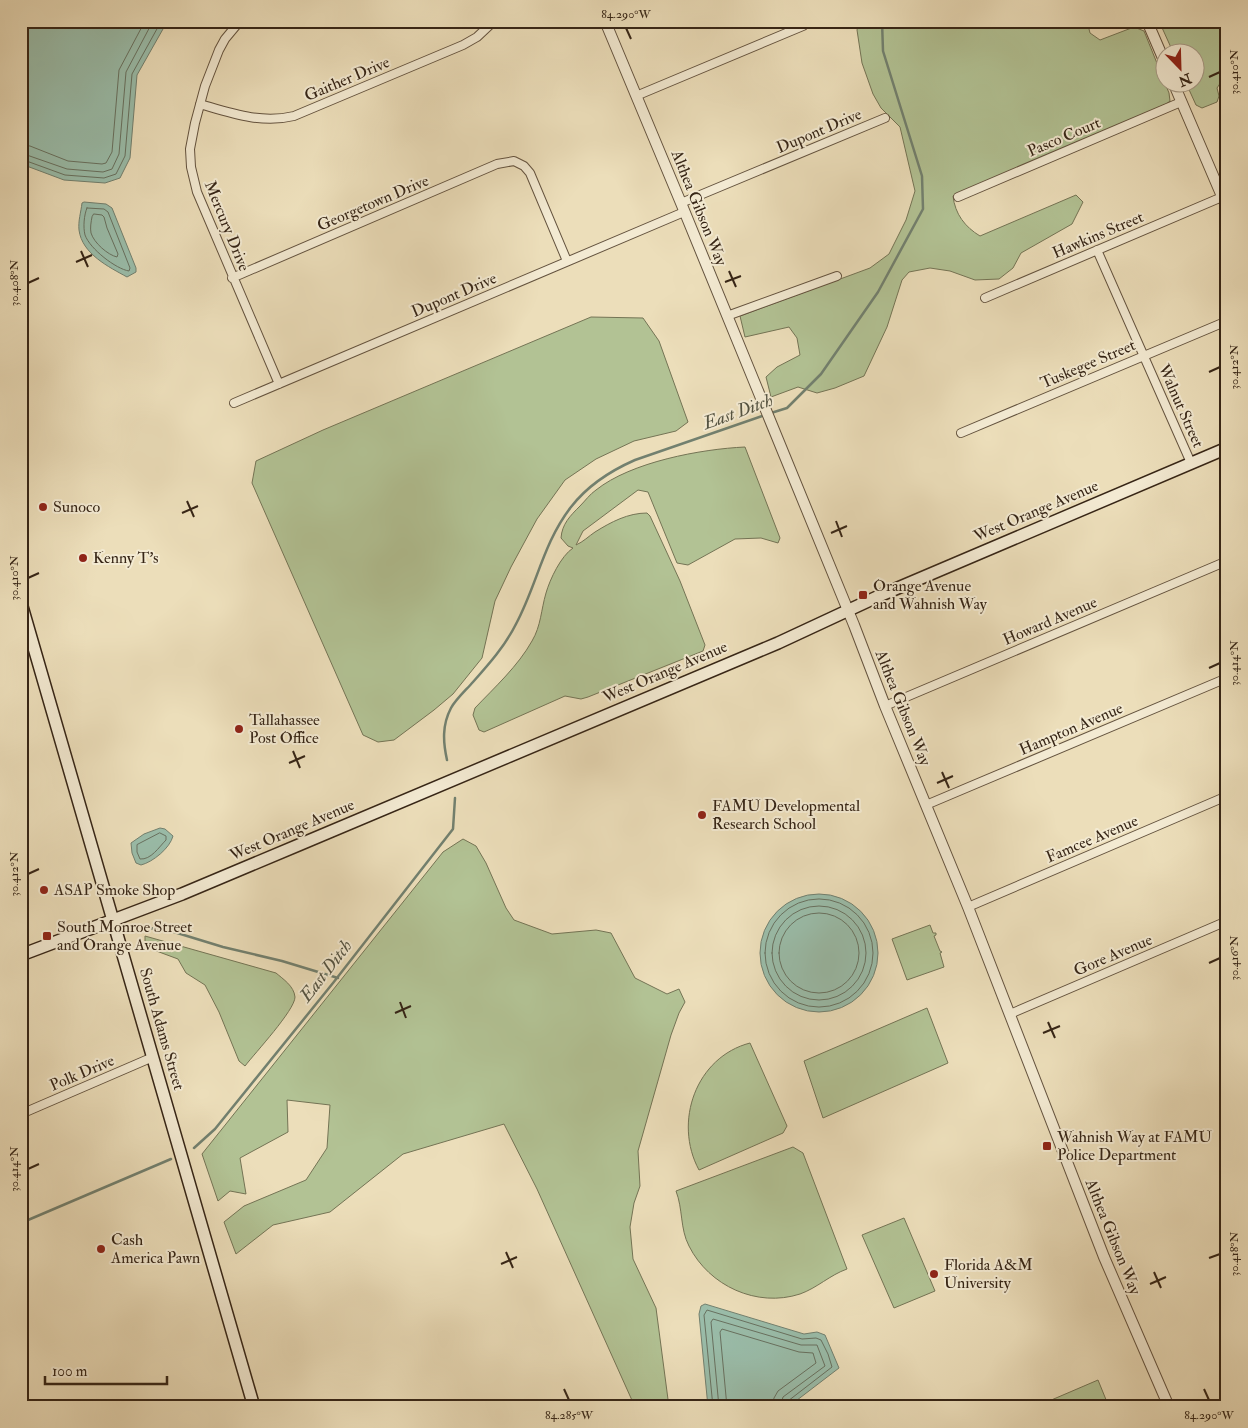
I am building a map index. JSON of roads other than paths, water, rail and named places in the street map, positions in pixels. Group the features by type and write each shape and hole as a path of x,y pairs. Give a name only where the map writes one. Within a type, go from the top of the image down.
{"main road":[{"name":"West Orange Avenue","path":"21,955 114,921 222,877 778,643 879,596 1227,448"},
{"name":"South Adams Street","path":"21,603 254,1407"}],"street":[{"name":"Mercury Drive","path":"240,21 225,39 219,50 205,86 190,149 192,179 232,278 279,384"},
{"name":"Gaither Drive","path":"200,104 247,118 267,120 294,116 463,45 477,37 494,21"},
{"name":"Althea Gibson Way","path":"605,21 683,207 968,906 1104,1257 1169,1407"},
{"path":"1147,21 1156,42"},
{"path":"636,96 803,26"},
{"path":"1177,92 1227,208"},
{"name":"Pasco Court","path":"958,197 1181,102"},
{"name":"Dupont Drive","path":"234,404 567,262 683,207 885,118"},
{"name":"Georgetown Drive","path":"232,278 498,164 514,160 524,166 530,173 567,262"},
{"name":"Hawkins Street","path":"985,298 1222,197"},
{"name":"Walnut Street","path":"1097,250 1191,463"},
{"path":"727,316 837,276"},
{"name":"Tuskegee Street","path":"960,433 1227,321"},
{"name":"Howard Avenue","path":"885,706 1227,561"},
{"name":"Hampton Avenue","path":"926,804 1227,678"},
{"name":"Famcee Avenue","path":"968,906 1227,796"},
{"name":"Gore Avenue","path":"1010,1014 1227,921"},
{"name":"Polk Drive","path":"21,1114 153,1057"}],"water":[{"path":"21,21 164,21 163,29 137,75 130,158 120,178 105,183 64,180 24,165 21,160"},
{"path":"82,203 106,204 112,208 136,272 127,277 97,259 85,246 79,230"},
{"path":"160,828 165,829 173,836 171,841 151,861 141,865 136,863 131,843 144,834"},
{"path":"819,894 841,899 852,904 868,920 873,931 878,953 873,975 868,986 852,1002 841,1007 819,1012 797,1007 786,1002 770,986 765,975 760,953 765,931 770,920 786,904 797,899"},
{"path":"705,1304 804,1334 817,1332 825,1335 839,1368 788,1407 708,1407 699,1314 701,1306"}],"waterway":[{"name":"East Ditch","path":"771,413 787,408 821,374 878,292 923,209 922,176 883,51 882,21"},
{"name":"East Ditch","path":"447,760 444,734 451,708 512,632 554,535 561,521 578,499 600,479 635,460 765,415"},
{"name":"East Ditch","path":"194,1148 215,1129 333,983 453,829 455,798"},
{"path":"144,927 174,932 338,978"},
{"name":"East Ditch","path":"21,1223 171,1159"}],"place":[{"name":"Sunoco","path":"43,507"},
{"name":"Kenny T's","path":"83,558"},
{"name":"Orange Avenue and Wahnish Way","path":"863,595"},
{"name":"Tallahassee Post Office","path":"239,729"},
{"name":"FAMU Developmental Research School","path":"702,815"},
{"name":"ASAP Smoke Shop","path":"44,890"},
{"name":"South Monroe Street and Orange Avenue","path":"47,936"},
{"name":"Wahnish Way at FAMU Police Department","path":"1047,1146"},
{"name":"Cash America Pawn","path":"101,1249"},
{"name":"Florida A&M University","path":"934,1274"}]}
